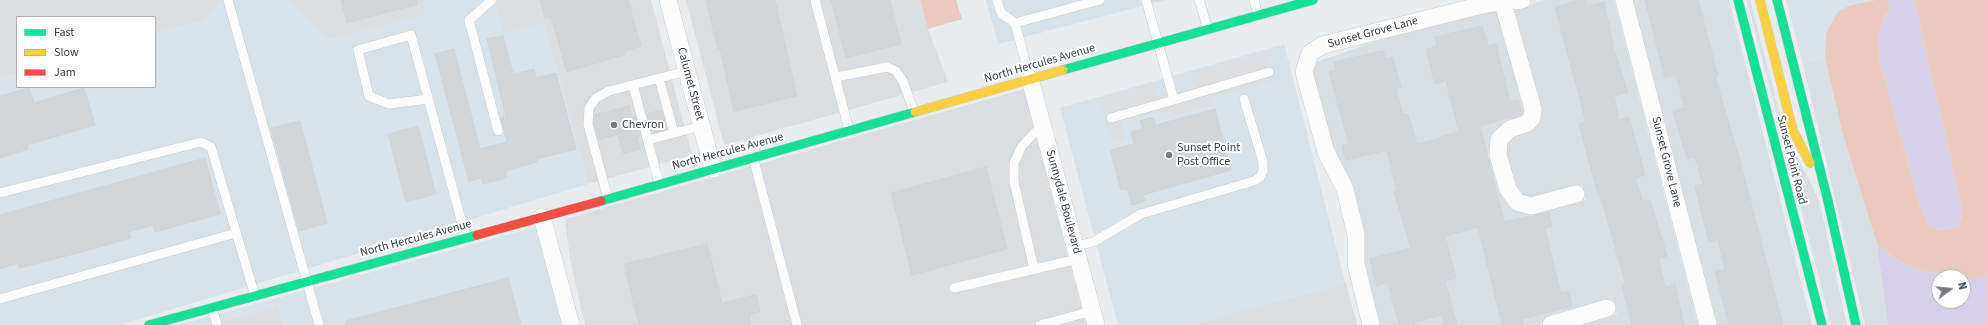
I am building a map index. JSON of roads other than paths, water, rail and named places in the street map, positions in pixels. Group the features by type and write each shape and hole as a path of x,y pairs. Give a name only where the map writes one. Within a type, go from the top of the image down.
{"street":[{"name":"Calumet Street","path":"668,0 713,168"},
{"name":"North Hercules Avenue","path":"149,325 179,321 212,308 542,217 1258,15 1295,2 1313,0"},
{"name":"Sunset Grove Lane","path":"1371,325 1356,264 1356,235 1345,188 1326,152 1304,72 1310,53 1323,45 1486,4 1522,0"},
{"name":"Sunset Grove Lane","path":"1624,0 1708,325"},
{"name":"Sunset Point Road","path":"1738,0 1822,325"},
{"path":"1760,0 1793,131 1827,198"},
{"path":"1777,0 1827,198 1856,325"},
{"path":"1503,1 1533,109 1532,118 1526,124 1510,129 1499,139 1498,155 1508,189 1517,202 1531,206 1576,194"},
{"name":"Sunnydale Boulevard","path":"1030,79 1094,318"},
{"path":"542,217 571,325"},
{"path":"1551,325 1607,308"}],"lane":[{"path":"228,0 319,325"},
{"path":"492,0 469,20 498,131"},
{"path":"815,0 850,130"},
{"path":"997,0 1001,13 1015,23 1030,79"},
{"path":"1015,23 1100,0"},
{"path":"1146,0 1174,100"},
{"path":"1199,0 1208,29"},
{"path":"1254,0 1258,15"},
{"path":"428,99 389,104 370,96 358,50 411,35 466,238"},
{"path":"836,77 887,66 896,71 903,81 914,112"},
{"path":"608,198 588,124 589,108 596,98 609,91 687,72"},
{"path":"1111,118 1269,72"},
{"path":"659,78 674,133"},
{"path":"633,85 659,183"},
{"path":"954,288 1034,269 1077,252 1141,214 1254,182 1260,177 1263,171 1263,162 1244,99"},
{"path":"1034,269 1014,182 1014,163 1022,146 1043,124"},
{"path":"648,140 701,126"},
{"path":"0,193 201,142 211,147 255,296"},
{"path":"753,157 797,325"},
{"path":"0,299 236,233"},
{"path":"212,308 217,325"},
{"path":"1040,325 1094,318"}],"place":[{"name":"Chevron","path":"614,125"},
{"name":"Sunset Point Post Office","path":"1169,155"}]}
